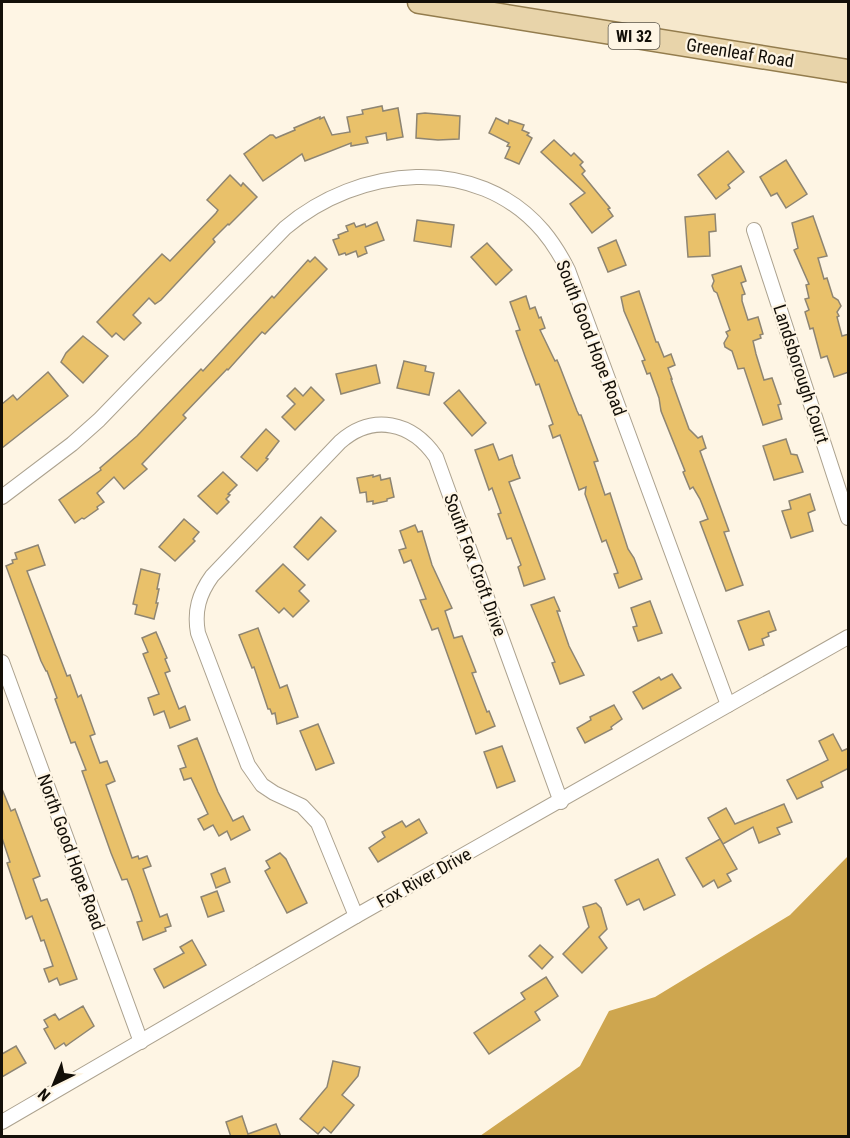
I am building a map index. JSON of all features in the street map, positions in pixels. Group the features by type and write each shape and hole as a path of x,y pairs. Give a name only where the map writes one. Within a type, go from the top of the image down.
{"main road":[{"name":"Greenleaf Road","path":"419,2 849,71"}],"street":[{"name":"South Good Hope Road","path":"2,497 65,450 99,420 285,228 306,211 348,189 374,181 400,177 442,178 484,190 525,214 542,231 568,270 728,705"},
{"name":"Landsborough Court","path":"754,230 849,518"},
{"name":"South Fox Croft Drive","path":"356,916 318,823 302,806 262,785 248,765 198,633 196,622 199,599 212,576 322,460 346,437 364,427 387,425 402,428 417,436 436,457 561,802"},
{"name":"Fox River Drive","path":"2,1122 356,916 849,637"},
{"name":"North Good Hope Road","path":"2,663 141,1042"}],"shaded area":[{"path":"419,2 848,2 848,71"},
{"path":"848,856 848,1136 480,1136 580,1066 609,1011 655,997 790,915"}],"building":[{"path":"382,106 383,111 398,108 403,137 387,140 386,133 366,137 368,143 351,146 351,143 305,161 302,154 263,181 244,154 270,135 276,138 320,117 320,119 324,117 332,135 350,132 347,117 363,114 362,110"},
{"path":"417,114 460,116 459,139 416,138"},
{"path":"496,118 508,124 509,120 524,125 522,130 529,133 527,135 532,138 519,164 505,158 510,147 507,146 509,143 489,133"},
{"path":"554,140 571,156 574,153 583,162 580,165 585,171 582,174 610,208 608,209 613,216 592,233 570,204 585,193 541,152"},
{"path":"728,151 744,172 716,199 698,175"},
{"path":"786,160 807,194 786,208 777,193 771,196 760,177"},
{"path":"230,175 241,186 243,183 257,197 213,239 215,242 161,300 155,304 149,298 133,315 141,323 124,340 116,333 112,337 97,322 162,254 170,261 216,213 218,210 207,200"},
{"path":"715,214 716,231 709,232 710,256 688,257 685,217"},
{"path":"813,216 827,256 818,258 824,279 827,278 833,297 841,306 837,317 842,336 849,334 849,372 834,377 827,356 821,358 813,328 810,329 805,312 809,310 805,299 809,298 806,285 809,284 794,250 798,248 792,223"},
{"path":"417,220 454,225 451,247 414,241"},
{"path":"377,222 384,240 365,247 367,253 358,257 356,251 339,255 333,240 348,231 346,226 354,223 356,227 365,224 366,227"},
{"path":"616,240 626,265 608,272 598,248"},
{"path":"487,243 512,270 496,285 471,257"},
{"path":"315,257 327,269 265,334 262,332 183,415 186,418 142,464 147,469 124,489 114,477 97,493 104,502 97,507 98,509 75,523 59,500 101,470 100,468 137,436 201,369 203,371 272,296 274,298 308,260 310,262"},
{"path":"741,266 746,281 741,283 745,294 742,295 742,301 748,320 758,317 763,334 760,335 761,338 753,341 756,354 764,380 772,378 781,404 778,405 782,419 763,425 744,368 738,369 732,351 725,347 724,343 728,336 726,332 730,330 717,293 712,286 714,281 712,275"},
{"path":"639,291 656,342 664,357 671,354 675,365 668,368 689,429 698,438 702,436 706,448 700,451 729,531 724,532 743,585 726,591 700,522 708,519 700,499 693,487 690,489 683,472 685,471 661,411 650,373 647,374 642,361 645,360 624,311 621,297"},
{"path":"526,296 530,309 535,307 539,318 541,317 545,328 540,330 555,361 557,360 577,411 581,415 598,461 594,462 605,495 610,493 628,549 642,579 619,588 614,574 618,573 606,540 602,542 585,494 586,487 579,490 560,435 553,438 549,426 553,424 516,331 520,330 510,302"},
{"path":"83,336 108,356 83,383 61,362 66,353"},
{"path":"404,361 426,366 425,371 434,373 429,395 397,388"},
{"path":"376,365 380,383 341,394 336,374"},
{"path":"48,372 68,396 2,448 2,404 13,395 17,400"},
{"path":"311,387 324,400 295,430 282,417 295,404 287,396 295,388 303,396"},
{"path":"459,390 486,423 472,436 444,403"},
{"path":"266,429 279,441 257,471 241,457"},
{"path":"786,439 791,454 797,455 803,472 774,480 763,446"},
{"path":"493,444 499,460 512,455 520,478 509,482 545,579 524,586 518,567 521,565 511,538 507,539 498,514 501,513 492,488 489,490 475,450"},
{"path":"223,472 237,485 228,494 230,495 226,499 229,502 217,514 198,496"},
{"path":"373,475 373,477 380,475 381,480 390,478 394,497 373,504 373,501 367,502 366,492 360,493 357,478"},
{"path":"810,494 815,510 808,513 813,531 791,538 782,511 791,509 789,501"},
{"path":"321,517 336,531 308,560 294,547"},
{"path":"184,519 199,532 193,539 195,541 175,561 159,547"},
{"path":"415,525 418,532 422,531 432,565 452,608 445,611 454,638 462,636 476,672 472,673 495,726 476,734 438,628 432,630 420,600 426,599 411,560 404,563 399,550 406,548 400,531"},
{"path":"38,545 45,565 27,571 67,676 70,675 78,697 81,695 95,734 90,736 100,763 107,761 115,781 106,785 132,858 138,856 139,859 147,856 151,866 143,869 160,917 167,914 171,926 165,928 166,931 143,940 137,922 142,921 132,892 127,879 122,880 111,853 82,771 86,770 75,742 71,743 55,699 57,698 6,566 13,563 12,560 17,559 15,553"},
{"path":"283,564 305,585 299,591 309,601 293,617 284,608 279,613 256,591"},
{"path":"141,569 160,574 156,603 158,603 154,619 135,614 137,605 133,604"},
{"path":"554,597 569,646 584,675 560,684 552,663 555,662 531,605"},
{"path":"650,601 662,633 638,641 633,627 637,626 631,608"},
{"path":"769,611 776,630 768,633 769,636 762,639 764,645 749,650 738,621"},
{"path":"258,628 280,688 287,685 298,717 277,724 275,713 272,714 268,709 254,667 252,668 239,635"},
{"path":"156,632 170,671 165,673 179,709 185,706 190,720 170,728 164,711 154,715 148,698 159,694 143,654 148,652 142,638"},
{"path":"672,674 681,688 643,709 633,692 659,677 661,680"},
{"path":"614,705 622,719 611,727 612,729 585,743 577,728 591,720 590,717"},
{"path":"318,724 334,763 316,770 300,731"},
{"path":"833,734 842,751 849,748 849,768 821,782 823,787 797,799 787,780 828,760 819,741"},
{"path":"197,738 218,792 233,821 243,816 250,830 231,840 227,831 219,836 213,825 204,830 198,819 208,814 191,778 184,780 180,769 186,767 178,746"},
{"path":"502,746 515,781 497,788 484,752"},
{"path":"2,789 11,811 15,809 40,876 33,879 41,901 47,899 77,979 60,985 57,978 49,982 44,969 53,966 44,940 41,941 32,916 26,919 7,863 10,862 2,838"},
{"path":"784,804 792,822 777,828 780,834 759,843 753,827 723,844 708,818 726,808 735,824"},
{"path":"419,819 427,833 378,862 369,848 385,837 382,832 402,821 406,827"},
{"path":"720,839 737,869 727,874 731,881 718,888 714,880 703,887 686,858"},
{"path":"280,853 286,859 307,903 287,913 265,871 270,868 266,861"},
{"path":"658,859 675,895 644,910 639,899 627,905 615,880"},
{"path":"225,868 230,882 216,888 211,874"},
{"path":"217,891 224,911 208,917 201,897"},
{"path":"596,903 601,908 607,929 599,937 607,948 582,973 563,954 589,927 583,907"},
{"path":"192,940 206,965 164,988 154,969 184,953 180,947"},
{"path":"540,945 553,957 542,969 529,956"},
{"path":"546,977 558,996 535,1012 540,1020 489,1054 474,1033 525,999 521,993"},
{"path":"83,1006 94,1026 66,1046 64,1043 55,1049 44,1029 48,1027 44,1020 55,1014 59,1020"},
{"path":"16,1046 26,1063 2,1077 2,1054"},
{"path":"333,1061 360,1067 358,1076 342,1095 354,1105 331,1133 324,1127 318,1134 300,1119 327,1087"},
{"path":"242,1116 248,1134 276,1124 281,1137 231,1137 226,1122"}]}
